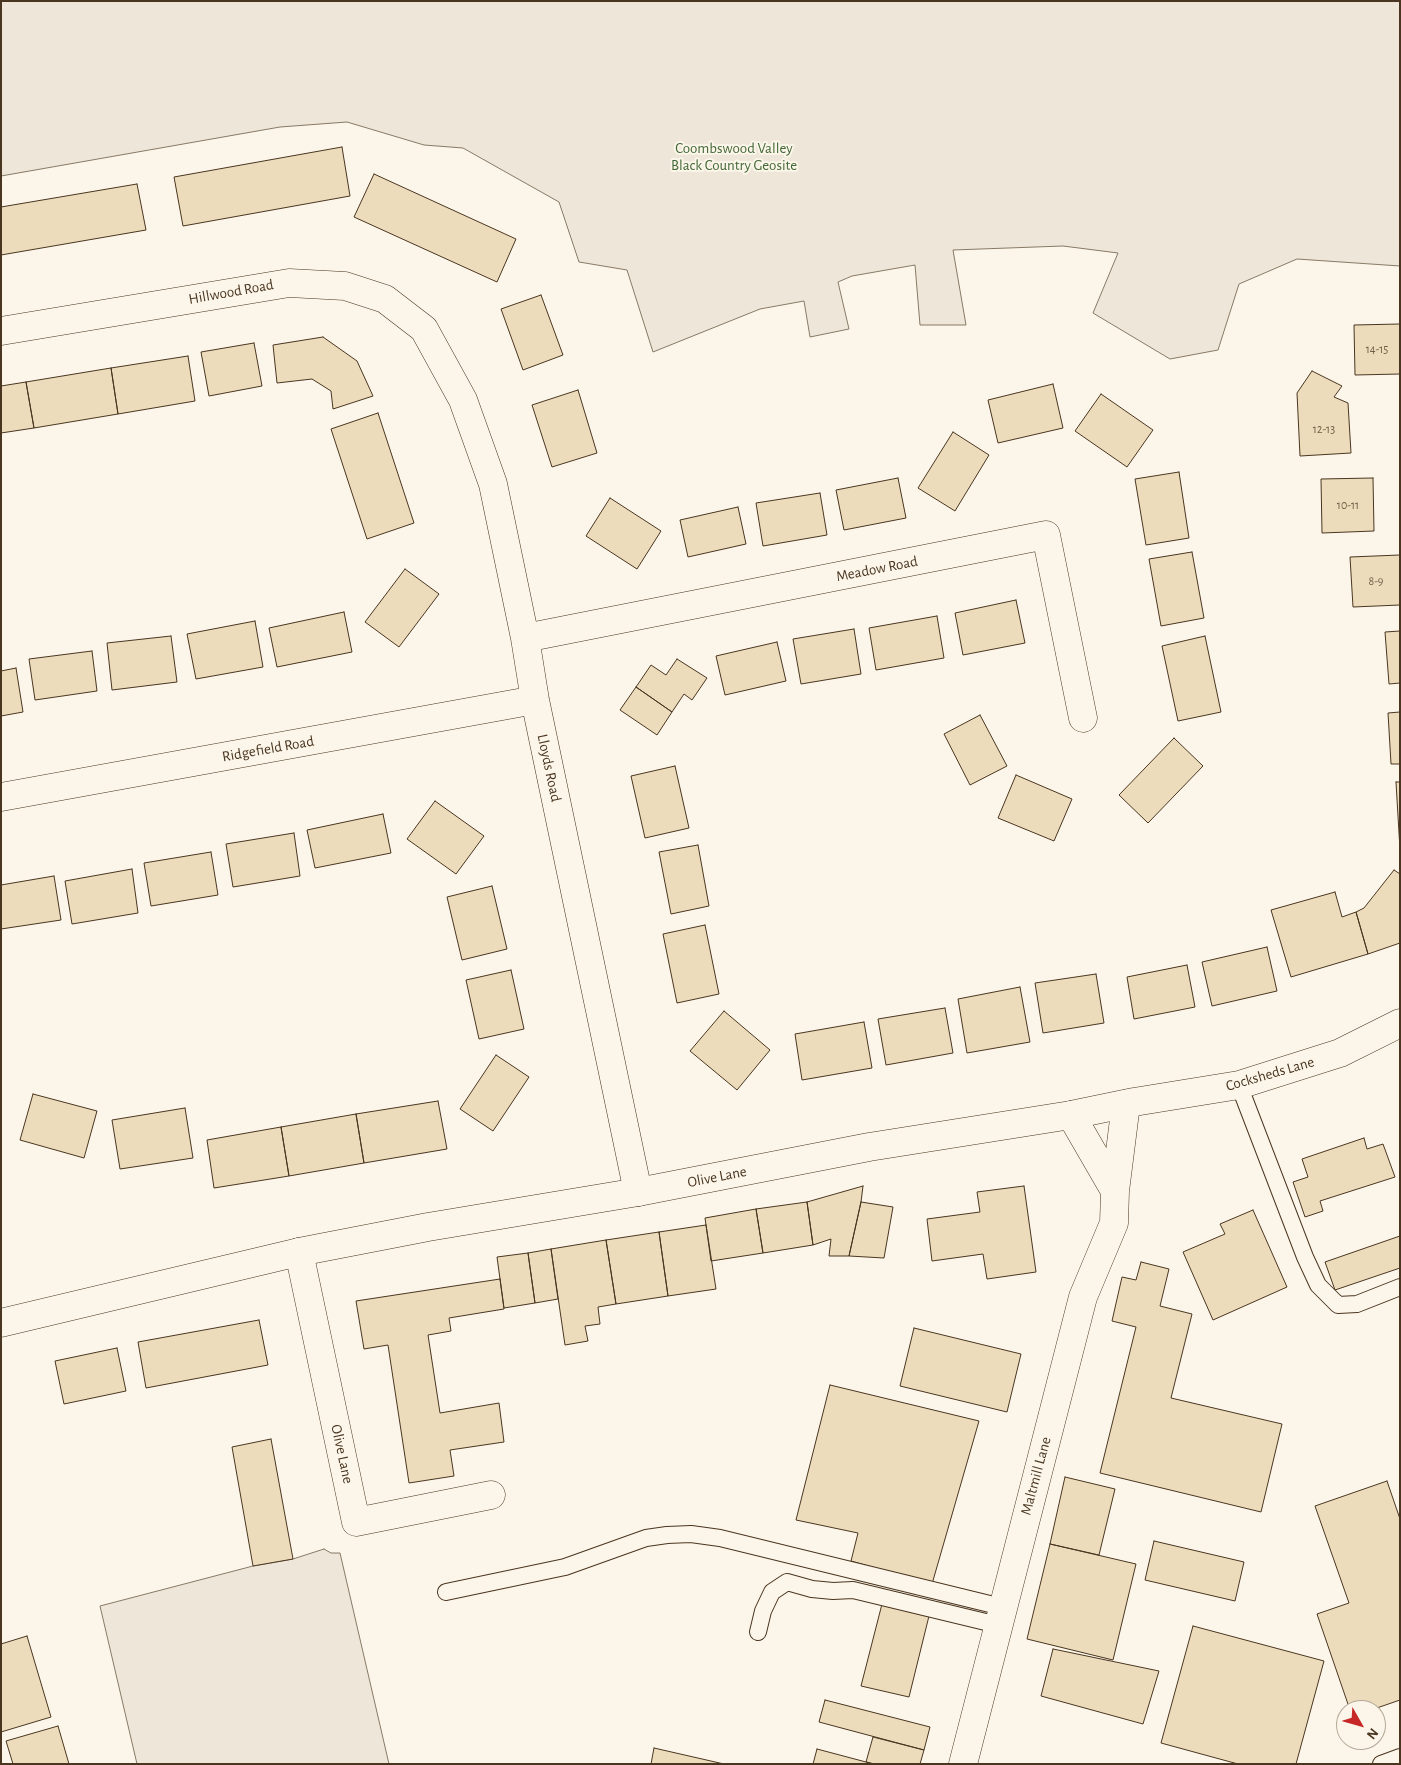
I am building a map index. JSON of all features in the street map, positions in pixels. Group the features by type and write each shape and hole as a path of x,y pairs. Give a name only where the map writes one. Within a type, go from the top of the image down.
{"street":[{"name":"Hillwood Road","path":"1,331 289,283 345,286 385,299 424,329 438,352"},
{"name":"Lloyds Road","path":"438,352 463,400 494,484 525,638 535,700 638,1192"},
{"name":"Meadow Road","path":"525,638 1046,536 1083,718"},
{"name":"Ridgefield Road","path":"1,798 535,700"},
{"name":"Cocksheds Lane","path":"1130,1103 1239,1085 1340,1053 1400,1023"},
{"name":"Olive Lane","path":"1,1323 299,1252 428,1227 638,1192 869,1147 1072,1115 1130,1103"},
{"name":"Maltmill Lane","path":"963,1764 1082,1297 1114,1224 1115,1191 1130,1103"},
{"path":"1072,1115 1115,1191"},
{"name":"Olive Lane","path":"299,1252 356,1522 491,1495"}],"lane":[{"path":"1239,1085 1305,1257 1318,1285 1338,1305 1357,1304 1400,1287"},
{"path":"446,1592 565,1567 646,1538 692,1534 720,1538 1000,1616"},
{"path":"758,1632 772,1592 787,1582 812,1590 853,1590 1000,1616"},
{"path":"1381,1764 1400,1757"}],"green space":[{"name":"Coombswood Valley Black Country Geosite","path":"1,1 1400,1 1400,266 1297,259 1239,284 1218,350 1170,359 1093,313 1118,253 1063,246 953,250 966,325 920,325 915,265 852,276 838,282 849,329 810,337 804,301 760,309 653,352 627,270 579,262 559,202 463,148 424,145 347,122 280,127 1,176"},
{"path":"324,1549 331,1553 340,1553 389,1764 137,1764 100,1606 253,1566 293,1559"}],"building":[{"path":"342,147 350,196 183,226 174,177"},
{"path":"374,174 516,239 497,282 354,217"},
{"path":"137,184 146,230 1,255 1,207"},
{"path":"541,295 563,355 523,370 501,309"},
{"path":"1400,324 1400,374 1355,375 1354,325"},
{"path":"323,337 357,361 373,396 333,409 331,391 312,379 277,383 273,345"},
{"path":"254,343 262,386 209,396 201,352"},
{"path":"188,356 195,401 118,414 111,368"},
{"path":"111,368 118,414 34,428 26,382"},
{"path":"1312,371 1342,386 1334,397 1348,403 1351,453 1300,456 1297,393"},
{"path":"26,382 34,428 1,433 1,386"},
{"path":"1053,384 1063,428 998,443 988,400"},
{"path":"578,390 597,453 552,467 532,405"},
{"path":"1101,394 1153,430 1127,467 1075,431"},
{"path":"378,413 414,523 367,539 331,429"},
{"path":"953,432 989,455 955,511 918,488"},
{"path":"1179,472 1189,538 1146,545 1135,479"},
{"path":"898,478 906,518 844,530 836,490"},
{"path":"1373,478 1374,531 1322,533 1321,479"},
{"path":"820,493 827,535 763,546 756,503"},
{"path":"610,498 661,531 637,569 586,536"},
{"path":"738,507 746,544 688,557 680,520"},
{"path":"1192,552 1204,618 1161,626 1149,559"},
{"path":"1400,555 1400,605 1353,607 1350,557"},
{"path":"405,569 439,594 399,647 365,622"},
{"path":"1016,600 1025,643 963,655 955,613"},
{"path":"344,612 352,652 277,667 269,628"},
{"path":"937,616 944,658 876,670 869,628"},
{"path":"255,621 263,667 196,679 187,634"},
{"path":"854,629 861,674 801,684 793,639"},
{"path":"1400,631 1400,683 1389,684 1385,632"},
{"path":"171,636 177,682 112,690 107,643"},
{"path":"1205,636 1221,712 1178,721 1162,646"},
{"path":"777,642 786,681 725,695 716,656"},
{"path":"92,651 97,691 35,700 29,659"},
{"path":"677,659 707,678 692,700 684,694 672,712 636,687 651,665 666,675"},
{"path":"16,668 23,712 1,716 1,671"},
{"path":"636,687 672,712 657,735 620,710"},
{"path":"1400,712 1400,764 1391,764 1388,713"},
{"path":"980,715 1007,766 970,785 944,734"},
{"path":"1174,738 1203,766 1148,823 1119,795"},
{"path":"675,766 689,828 645,838 631,776"},
{"path":"1016,775 1072,799 1054,841 998,818"},
{"path":"1396,782 1400,782 1400,850"},
{"path":"435,801 484,836 456,874 407,839"},
{"path":"383,814 391,853 315,868 307,830"},
{"path":"294,833 300,876 233,887 226,844"},
{"path":"698,845 709,906 671,914 659,852"},
{"path":"211,852 218,895 151,906 144,863"},
{"path":"132,869 138,913 72,924 65,881"},
{"path":"1394,870 1400,874 1400,943 1368,954 1356,912 1364,908"},
{"path":"54,876 61,920 1,929 1,885"},
{"path":"492,886 507,949 462,960 447,897"},
{"path":"1335,892 1342,917 1356,912 1368,954 1291,977 1271,910"},
{"path":"705,925 719,994 677,1003 663,934"},
{"path":"1267,947 1277,991 1212,1006 1202,962"},
{"path":"1187,965 1195,1007 1134,1019 1127,977"},
{"path":"511,970 524,1029 479,1039 466,980"},
{"path":"1096,974 1104,1023 1043,1033 1035,983"},
{"path":"1020,987 1030,1042 967,1053 958,999"},
{"path":"945,1008 953,1053 886,1065 878,1019"},
{"path":"724,1011 770,1050 737,1090 690,1051"},
{"path":"864,1022 872,1068 802,1080 795,1034"},
{"path":"496,1055 529,1077 493,1131 460,1109"},
{"path":"33,1094 97,1111 84,1158 20,1140"},
{"path":"438,1101 447,1149 364,1163 356,1114"},
{"path":"185,1108 193,1158 120,1169 112,1120"},
{"path":"356,1114 364,1163 289,1176 281,1127"},
{"path":"281,1127 289,1176 214,1188 207,1140"},
{"path":"1364,1138 1367,1149 1383,1144 1395,1177 1320,1201 1323,1211 1305,1217 1293,1182 1308,1177 1302,1159"},
{"path":"863,1186 849,1256 829,1256 831,1239 813,1245 807,1202"},
{"path":"1024,1186 1036,1272 987,1279 983,1254 932,1261 927,1219 980,1212 977,1192"},
{"path":"807,1202 813,1245 763,1253 756,1209"},
{"path":"861,1202 893,1207 884,1258 849,1256"},
{"path":"756,1209 763,1253 711,1261 705,1218"},
{"path":"1253,1210 1287,1287 1213,1320 1183,1252 1225,1234 1220,1224"},
{"path":"706,1225 716,1289 668,1296 659,1232"},
{"path":"659,1232 668,1296 616,1304 606,1240"},
{"path":"1400,1236 1400,1268 1335,1290 1325,1262"},
{"path":"606,1240 616,1304 598,1307 600,1324 585,1326 588,1341 565,1345 551,1249"},
{"path":"551,1249 558,1299 535,1303 528,1253"},
{"path":"528,1253 535,1303 504,1308 497,1257"},
{"path":"1141,1262 1169,1269 1160,1306 1192,1314 1171,1398 1282,1424 1261,1512 1100,1473 1136,1327 1112,1321 1122,1277 1136,1280"},
{"path":"500,1279 504,1309 449,1318 451,1331 428,1335 440,1413 499,1403 504,1442 450,1450 454,1476 409,1483 388,1345 364,1349 356,1301"},
{"path":"259,1320 268,1365 146,1388 138,1342"},
{"path":"914,1328 1021,1354 1007,1412 900,1386"},
{"path":"117,1348 126,1391 64,1404 55,1361"},
{"path":"830,1385 979,1421 932,1584 851,1561 858,1533 796,1520"},
{"path":"271,1439 293,1559 253,1566 232,1447"},
{"path":"1065,1477 1115,1489 1099,1555 1050,1544"},
{"path":"1387,1481 1400,1519 1400,1700 1386,1705 1386,1700 1347,1700 1317,1614 1349,1603 1315,1506"},
{"path":"1154,1541 1244,1562 1235,1601 1145,1580"},
{"path":"1050,1544 1136,1564 1113,1660 1027,1639"},
{"path":"882,1604 929,1616 909,1697 861,1686"},
{"path":"1193,1626 1324,1661 1296,1764 1238,1764 1161,1743"},
{"path":"27,1636 51,1717 1,1732 1,1644"},
{"path":"1053,1649 1159,1671 1143,1724 1041,1696"},
{"path":"825,1700 930,1727 924,1750 819,1722"},
{"path":"58,1726 69,1764 13,1764 6,1741"},
{"path":"873,1737 924,1750 920,1764 874,1764 866,1762"},
{"path":"654,1748 724,1764 651,1764"},
{"path":"817,1749 866,1762 874,1764 813,1764"}]}
